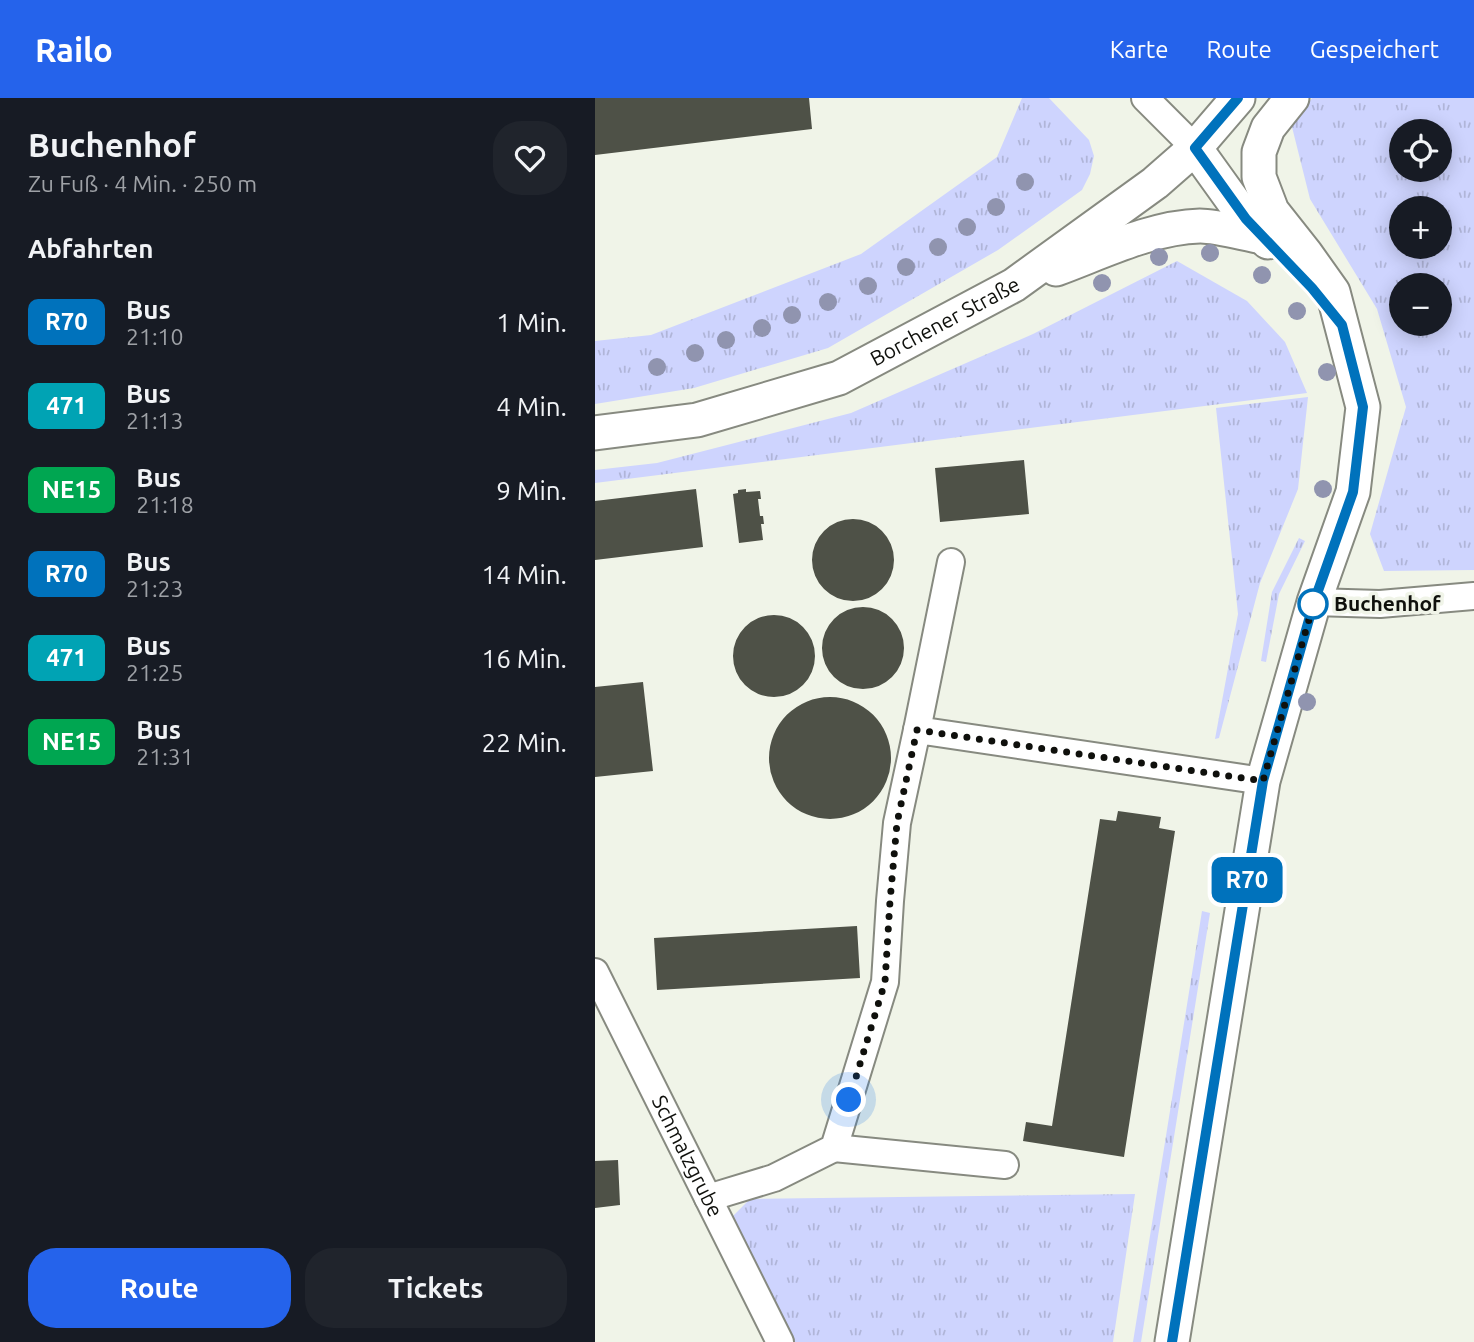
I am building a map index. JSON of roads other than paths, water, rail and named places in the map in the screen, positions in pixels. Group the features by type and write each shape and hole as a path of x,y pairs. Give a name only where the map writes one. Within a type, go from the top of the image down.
{"main road":[{"name":"Borchener Straße","path":"595,433 697,420 839,378 1014,285 1155,183 1195,148 1238,98"},
{"path":"1171,1342 1263,781 1314,602 1353,492 1363,407 1333,292 1272,211 1259,177 1259,152 1268,128 1291,98"},
{"path":"1195,148 1246,219 1312,288 1342,325"},
{"path":"1014,285 1138,239 1174,229 1202,226 1264,237"}],"street":[{"path":"1145,98 1195,148"},
{"path":"834,1148 885,982 897,823 951,562"},
{"path":"1314,602 1380,604 1474,596"},
{"path":"917,730 1263,781"},
{"name":"Schmalzgrube","path":"595,972 780,1342"},
{"path":"708,1198 774,1178 834,1148 1005,1165"}],"place":[{"name":"Buchenhof","path":"1313,604"}]}
